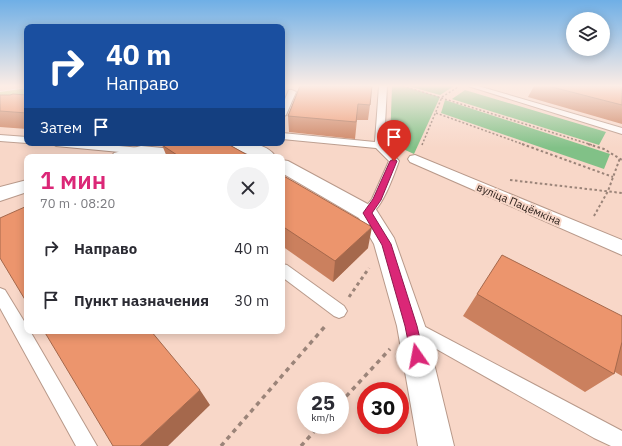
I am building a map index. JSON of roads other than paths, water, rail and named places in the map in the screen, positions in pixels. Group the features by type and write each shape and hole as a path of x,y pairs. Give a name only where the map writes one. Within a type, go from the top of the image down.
{"street":[{"path":"178,154 200,146"},
{"path":"246,146 262,154"},
{"path":"129,154 141,150 162,154"},
{"name":"вуліца Пацёмкіна","path":"415,159 622,248"},
{"path":"285,167 367,213 386,244 411,326 436,446"},
{"path":"0,194 24,187"}],"lane":[{"path":"379,145 382,107"},
{"path":"541,107 622,131"},
{"path":"285,136 379,145 394,161 377,200 367,213"},
{"path":"0,138 24,140"},
{"path":"92,146 141,150"},
{"path":"285,270 339,311"},
{"path":"0,294 87,446"},
{"path":"411,326 601,431 622,441"}]}
